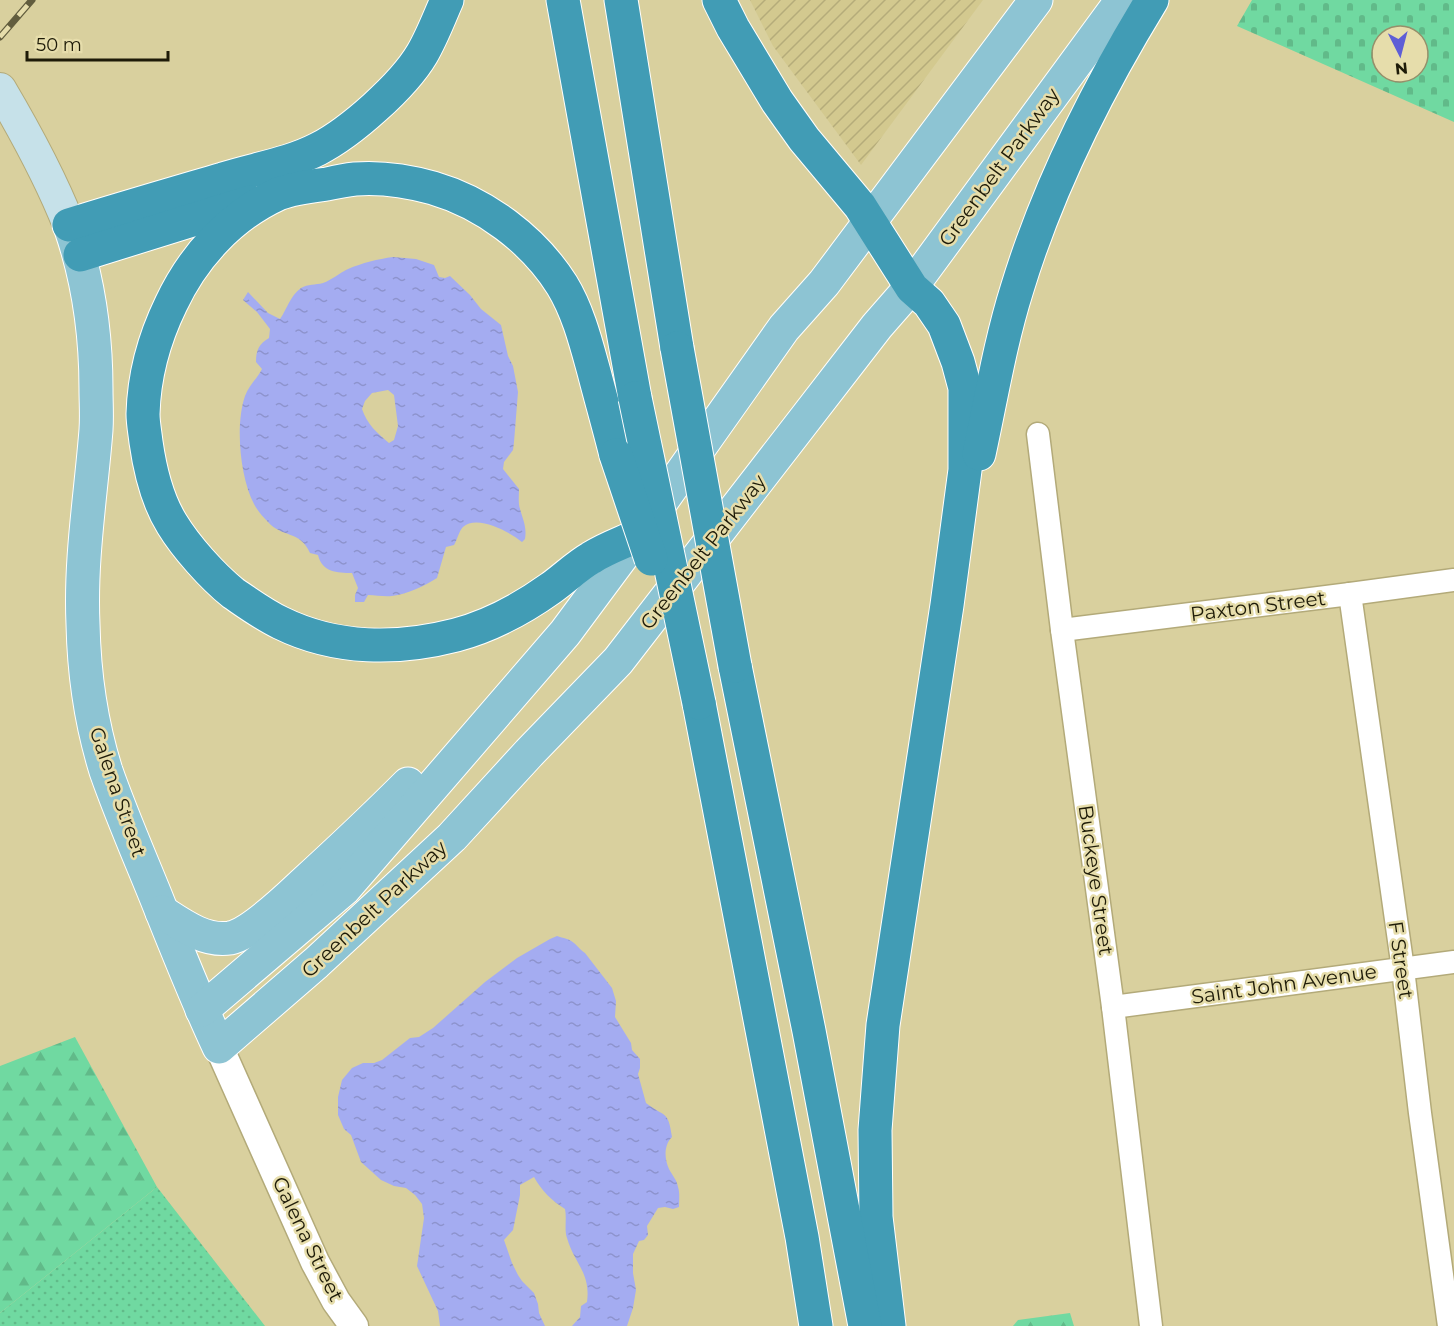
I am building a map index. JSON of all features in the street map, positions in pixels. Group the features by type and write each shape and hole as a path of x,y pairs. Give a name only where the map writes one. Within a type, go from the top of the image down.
{"highway":[{"path":"69,225 250,170 294,159 319,149 340,136 372,110 402,80 421,55 447,0"},
{"path":"563,0 635,398 699,703 800,1226 816,1326"},
{"path":"621,0 677,348 735,666 811,1042 865,1326"},
{"path":"719,0 733,28 777,101 804,139 860,206 912,286 944,325 966,388 965,470 947,605 883,1025 875,1130 876,1217 889,1326"},
{"path":"947,605 1003,342 1017,288 1043,214 1079,132 1152,0"},
{"path":"80,255 282,192 355,179 391,180 444,192 489,214 517,234 562,285 574,312 585,341 616,455 699,703"},
{"path":"282,192 232,223 204,250 182,282 166,314 155,342 147,374 143,417 148,455 157,490 171,523 203,565 225,586 253,607 283,624 313,635 349,643 377,646 396,645 458,634 490,623 541,595 592,558 637,536"}],"main road":[{"name":"Greenbelt Parkway","path":"202,1010 344,889 565,633 637,536 784,328 824,283 1036,0"},
{"name":"Greenbelt Parkway","path":"219,1047 316,963 452,837 618,661 877,326 912,286 1122,0"},
{"name":"Galena Street","path":"0,89 26,132 69,225 80,255 92,312 96,373 96,427 88,504 82,621 85,670 92,717 106,769 162,912 219,1047"},
{"path":"162,912 191,930 208,937 231,938 248,929 273,911 363,829 565,633"}],"street":[{"name":"Buckeye Street","path":"1038,434 1113,1007 1151,1326"},
{"name":"Paxton Street","path":"1062,630 1454,580"},
{"name":"F Street","path":"1350,594 1449,1326"},
{"name":"Saint John Avenue","path":"1113,1007 1454,962"},
{"name":"Galena Street","path":"219,1047 315,1262 336,1301 354,1326"}],"shaded area":[{"path":"750,0 983,0 861,165 773,46"}],"green space":[{"path":"1252,0 1454,0 1454,122 1237,26"},
{"path":"75,1037 157,1187 0,1313 0,1066"},
{"path":"157,1187 265,1326 0,1326 0,1313"},
{"path":"1070,1313 1074,1326 1013,1326 1018,1320"}],"water":[{"path":"393,257 416,259 434,265 439,277 450,276 481,309 501,325 518,392 513,450 504,462 503,469 519,489 525,539 522,542 485,523 469,524 463,527 454,545 446,547 437,578 404,593 389,596 368,595 364,602 355,602 358,588 352,573 336,572 327,568 318,555 310,553 296,537 273,527 258,511 249,493 240,451 240,421 245,396 262,369 256,362 257,351 260,345 269,338 270,329 257,312 243,300 248,292 268,313 280,319 291,299 301,288 326,282 359,265","holes":["388,390 394,395 398,426 394,440 389,443 373,428 362,409 372,393"]},
{"path":"557,936 572,942 585,953 612,988 616,1001 615,1017 631,1043 632,1050 640,1059 638,1074 646,1103 665,1115 669,1122 672,1137 667,1144 666,1160 676,1180 679,1207 658,1208 647,1226 648,1235 644,1240 639,1241 633,1254 636,1290 627,1326 572,1326 580,1317 581,1306 587,1302 587,1283 567,1238 565,1209 547,1195 534,1177 520,1185 513,1230 504,1240 518,1275 534,1293 545,1326 440,1326 438,1311 417,1266 424,1218 422,1204 406,1188 381,1180 361,1162 351,1135 344,1129 338,1115 338,1097 342,1080 352,1068 363,1063 382,1060 410,1038 419,1037 433,1028 485,982 517,958"}],"railway":[{"path":"0,37 32,0"}]}
